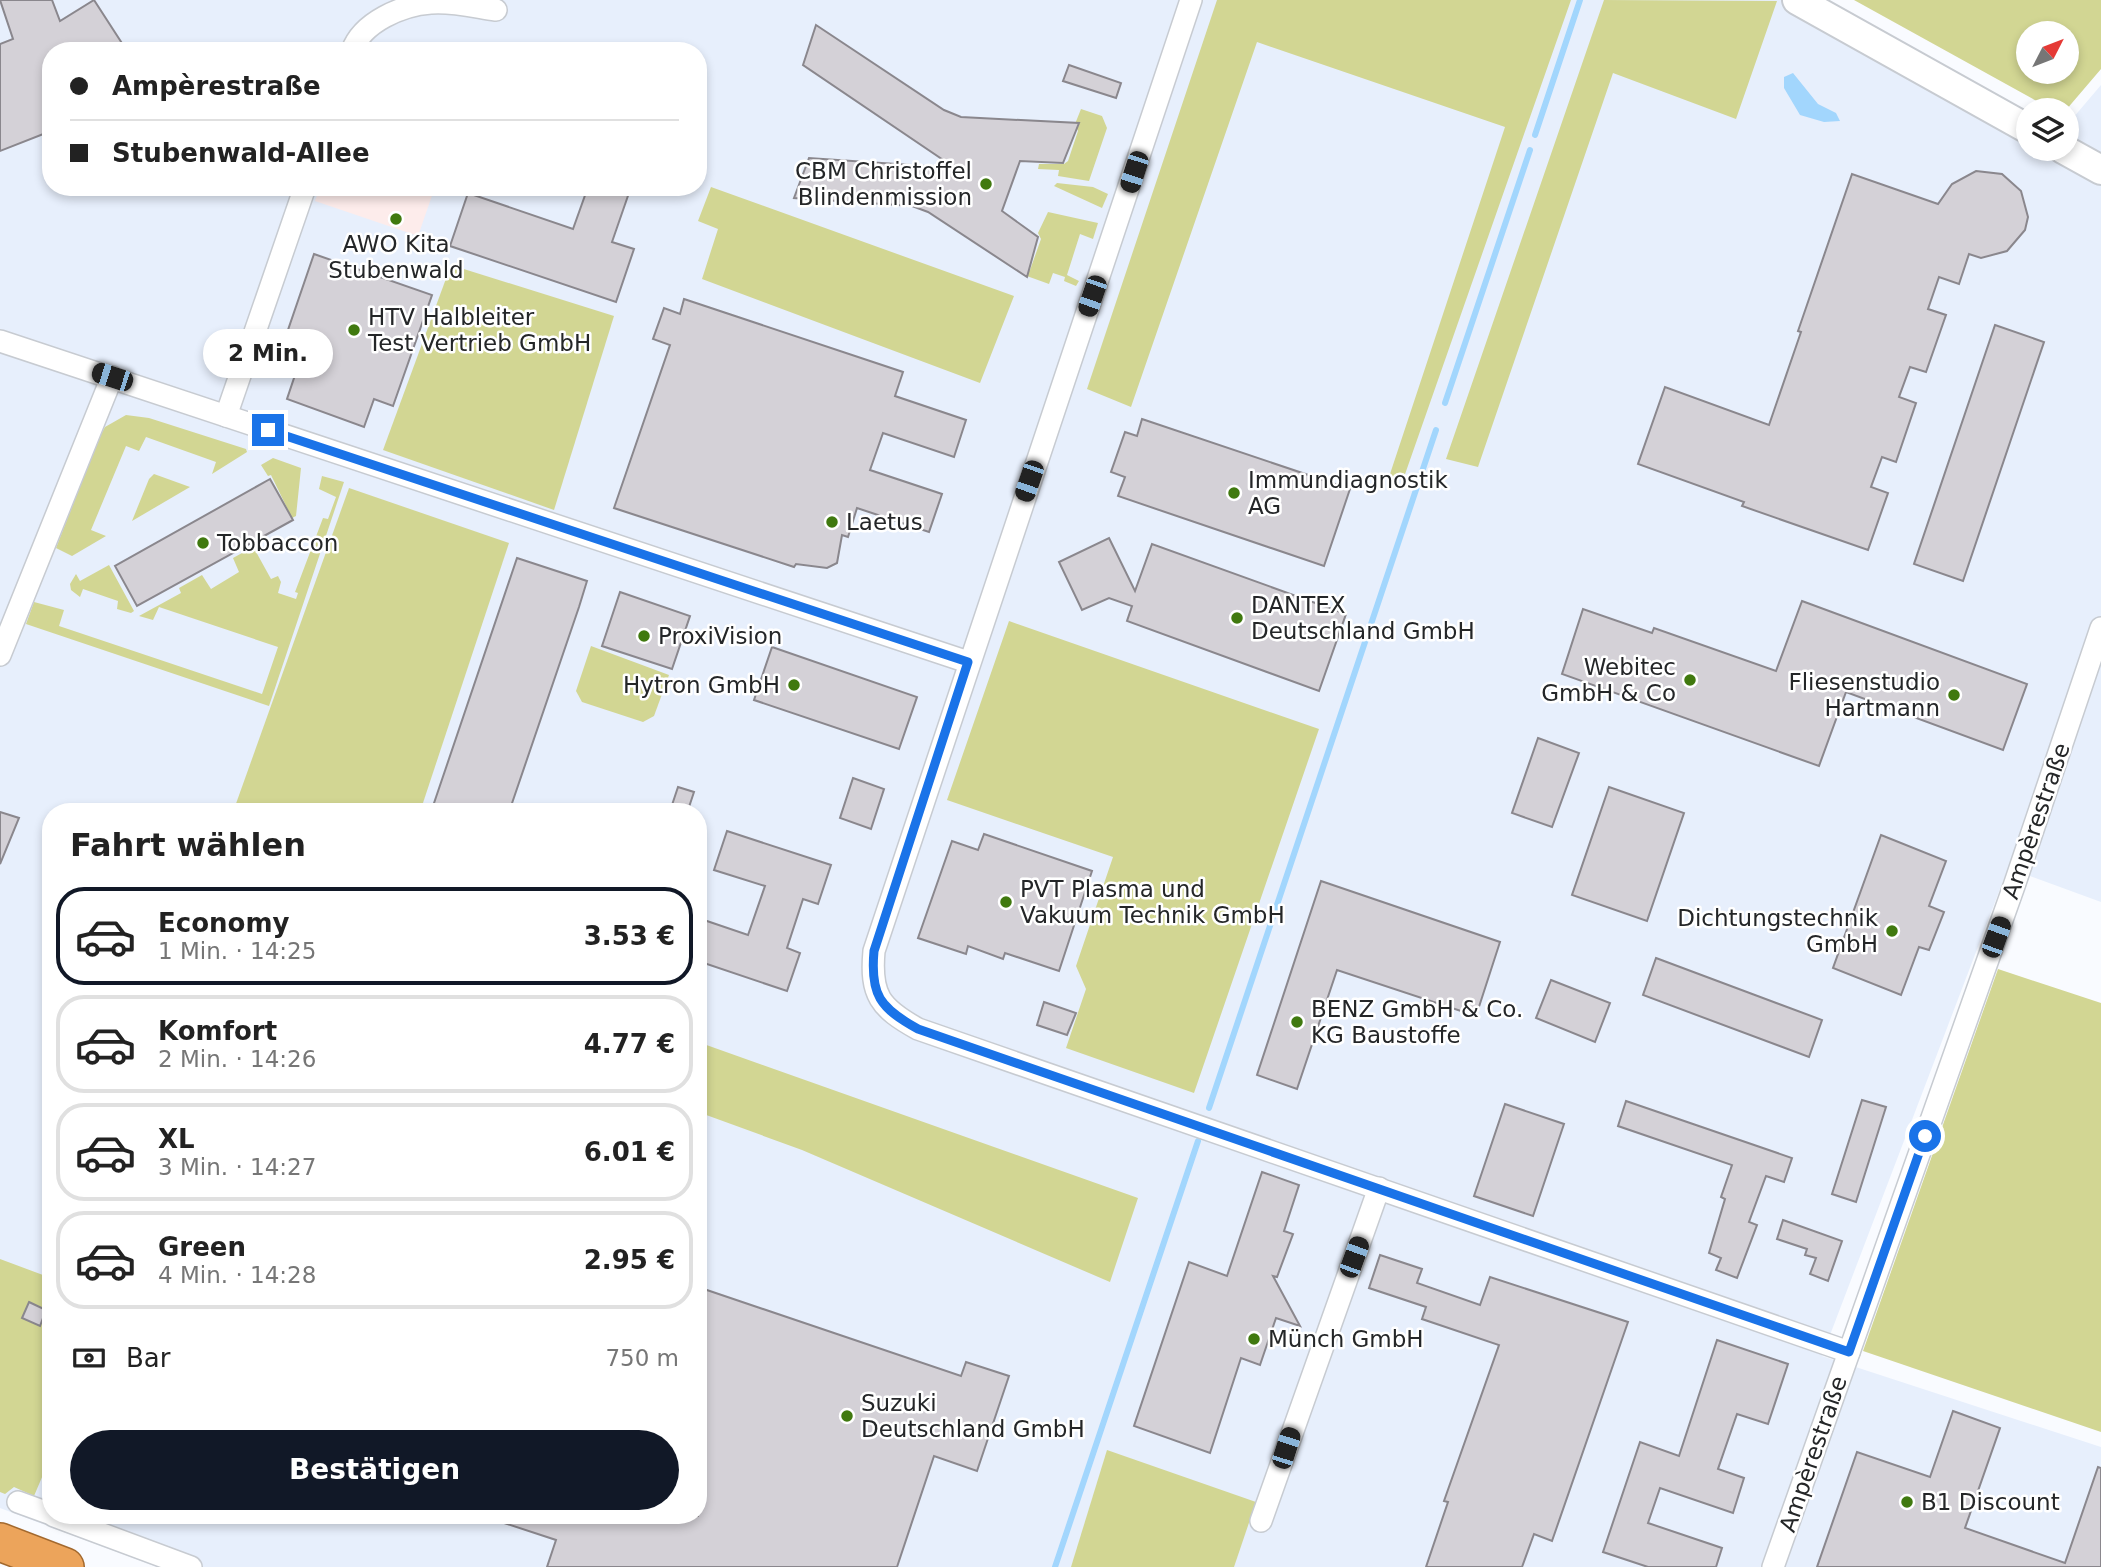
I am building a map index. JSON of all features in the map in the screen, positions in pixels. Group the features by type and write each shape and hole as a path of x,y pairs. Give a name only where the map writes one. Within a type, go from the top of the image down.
{"highway":[{"path":"0,1542 65,1567"}],"street":[{"path":"1191,0 968,662 874,951 872,977 878,999 894,1016 918,1029 1849,1352"},
{"path":"1797,0 2016,123"},
{"path":"355,42 376,20 430,2 496,10"},
{"path":"2079,158 2101,170"},
{"path":"226,416 302,196"},
{"path":"0,341 968,662"},
{"path":"0,655 112,377"},
{"name":"Ampèrestraße","path":"1773,1567 2014,886 2101,628"},
{"path":"1261,1521 1379,1188"},
{"path":"19,1502 42,1511"},
{"path":"76,1524 191,1567"}],"shaded area":[{"path":"0,0 1791,0 2016,120 2016,161 2079,161 2079,111 2101,85 2101,902 2008,868 1822,1356 2101,1447 2101,1567 157,1567 43,1524 707,1524 707,803 42,803 42,1524 0,1508"},
{"name":"AWO Kita Stubenwald","path":"317,196 432,196 418,236 315,201"}],"green space":[{"path":"1217,0 1571,0 1403,480 1389,477 1505,127 1257,42 1131,407 1087,389"},
{"path":"1604,0 1777,1 1736,119 1613,73 1478,467 1446,459"},
{"path":"1854,0 2101,0 2101,69 2076,98 2031,98"},
{"path":"1081,109 1102,116 1107,128 1089,181 1058,176 1059,170 1038,169 1039,164 1064,164 1068,161 1078,131 1075,124"},
{"path":"1057,183 1093,187 1108,194 1102,208 1054,186"},
{"path":"711,187 1014,296 980,383 702,279 718,229 698,221"},
{"path":"1048,212 1098,223 1093,239 1080,234 1067,275 1079,281 1076,286 1064,281 1065,277 1053,273 1049,284 1024,275 1030,270 1041,239 1038,233"},
{"path":"451,265 614,316 554,510 383,450"},
{"path":"126,415 149,418 246,449 247,452 212,474 216,462 146,437 139,451 126,446 91,530 106,536 72,556 56,548 97,442 105,427"},
{"path":"273,458 301,468 296,516 292,518 271,475 268,476 261,465"},
{"path":"154,474 190,487 132,521 149,479"},
{"path":"322,476 344,482 269,706 26,624 34,602 64,610 59,626 262,694 278,647 159,607 153,620 139,616 181,593 179,588 202,575 211,589 239,572 233,558 260,543 255,550 271,579 278,576 281,582 278,593 296,599 298,593 295,592 323,518 328,519 336,497 319,489"},
{"path":"349,488 509,543 423,803 236,803"},
{"path":"109,565 134,611 131,613 117,609 118,601 83,589 80,597 71,590 70,584 76,574 80,581"},
{"path":"1009,621 1319,729 1194,1093 1066,1048 1086,989 1076,966 1113,857 947,800"},
{"path":"591,646 669,675 654,716 643,722 582,702 576,691"},
{"path":"1998,969 2101,1003 2101,1432 1863,1351"},
{"path":"707,1045 1138,1198 1110,1282 802,1150 707,1115"},
{"path":"0,1259 42,1275 42,1477 34,1496 14,1487 5,1494 0,1492"},
{"path":"1107,1450 1256,1502 1234,1567 1071,1567"}],"water":[{"path":"1793,73 1818,104 1836,113 1840,121 1824,122 1800,115 1784,88 1784,77"}],"building":[{"path":"0,0 52,0 60,21 94,0 121,42 42,42 42,135 0,151 0,44 13,39"},
{"path":"816,25 944,110 961,117 1079,123 1063,163 1020,161 1002,211 1038,237 1027,277 928,212 912,206 794,198 809,158 955,168 803,65"},
{"path":"1069,65 1121,83 1116,98 1063,81"},
{"path":"1976,171 2002,174 2021,191 2028,217 2025,230 2007,251 1981,258 1969,254 1959,284 1939,277 1928,309 1946,315 1926,372 1910,367 1899,397 1916,403 1896,462 1882,457 1871,487 1888,493 1868,550 1742,506 1744,502 1638,464 1665,387 1769,425 1852,174 1938,204 1952,184"},
{"path":"467,196 477,196 573,229 585,196 628,196 612,242 634,249 616,302 450,246"},
{"name":"HTV Halbleiter Test Vertrieb GmbH","path":"314,254 432,295 393,406 374,399 364,427 287,399 296,372 276,365"},
{"path":"684,299 903,372 895,396 966,420 954,457 883,433 870,470 942,494 929,532 857,508 848,537 842,535 837,563 827,568 796,564 794,567 614,508 670,345 653,339 664,308 680,314"},
{"path":"1995,325 2044,342 1963,581 1914,564"},
{"name":"Immundiagnostik AG","path":"1142,419 1350,489 1324,566 1118,496 1125,477 1111,472 1125,432 1137,436"},
{"name":"Tobbaccon","path":"270,479 293,520 137,606 115,566"},
{"name":"DANTEX Deutschland GmbH","path":"1109,538 1135,591 1152,544 1346,614 1319,691 1127,621 1132,606 1109,598 1082,610 1059,562"},
{"path":"517,558 587,581 512,803 434,803"},
{"name":"ProxiVision","path":"620,592 690,616 672,669 602,646"},
{"path":"1802,601 2027,684 2003,750 1846,692 1819,766 1562,674 1583,609 1652,633 1654,628 1776,671"},
{"path":"772,647 917,697 899,749 754,700"},
{"path":"1538,738 1579,753 1552,827 1512,813"},
{"path":"853,778 884,789 871,829 840,818"},
{"path":"678,787 694,792 690,803 673,803"},
{"path":"1609,787 1684,813 1647,921 1572,895"},
{"path":"0,812 19,818 0,864"},
{"path":"727,831 831,865 818,904 803,899 787,948 800,953 787,991 707,964 707,921 748,935 765,886 714,870"},
{"name":"PVT Plasma und Vakuum Technik GmbH","path":"984,834 1092,871 1059,971 1005,953 1003,959 968,946 966,954 918,938 952,841 978,850"},
{"name":"Dichtungstechnik GmbH","path":"1881,835 1946,861 1929,906 1944,912 1929,950 1919,947 1901,995 1833,968"},
{"path":"1321,881 1500,942 1476,1016 1337,970 1297,1089 1257,1075"},
{"path":"1656,958 1822,1020 1809,1057 1643,995"},
{"path":"1551,980 1610,1003 1595,1042 1536,1018"},
{"path":"1044,1002 1076,1013 1067,1035 1037,1025"},
{"path":"1862,1100 1886,1107 1856,1202 1832,1194"},
{"path":"1626,1101 1792,1158 1784,1182 1766,1176 1749,1222 1757,1225 1737,1278 1716,1270 1721,1258 1709,1253 1725,1199 1721,1197 1732,1165 1618,1126"},
{"path":"1505,1104 1564,1124 1533,1216 1474,1196"},
{"path":"1262,1172 1299,1185 1284,1231 1293,1234 1277,1277 1273,1276 1300,1326 1276,1318 1260,1365 1241,1358 1210,1453 1134,1426 1189,1262 1227,1276"},
{"path":"1783,1220 1842,1241 1828,1281 1810,1274 1816,1258 1805,1255 1807,1249 1777,1239"},
{"path":"1380,1255 1422,1269 1417,1283 1480,1305 1490,1277 1628,1322 1552,1541 1534,1534 1522,1567 1426,1567 1448,1502 1444,1501 1499,1345 1422,1319 1426,1307 1369,1288"},
{"name":"Suzuki Deutschland GmbH","path":"707,1290 961,1376 966,1362 1009,1376 977,1471 934,1456 897,1567 547,1567 556,1540 507,1524 707,1524"},
{"path":"29,1302 42,1308 40,1326 22,1318"},
{"path":"1717,1340 1788,1364 1768,1424 1737,1414 1718,1469 1744,1478 1733,1513 1660,1488 1648,1523 1722,1548 1716,1567 1648,1567 1603,1552 1640,1442 1679,1456"},
{"name":"B1 Discount","path":"1953,1411 2000,1428 1965,1528 2065,1563 2098,1467 2101,1468 2101,1567 1817,1567 1857,1452 1930,1477"}],"waterway":[{"path":"1535,135 1580,0"},
{"path":"1445,403 1530,150"},
{"path":"1209,1108 1436,430"},
{"path":"1055,1567 1198,1141"}],"place":[{"name":"CBM Christoffel Blindenmission","path":"986,184"},
{"name":"AWO Kita Stubenwald","path":"396,219"},
{"name":"HTV Halbleiter Test Vertrieb GmbH","path":"354,330"},
{"name":"Immundiagnostik AG","path":"1234,493"},
{"name":"Laetus","path":"832,522"},
{"name":"Tobbaccon","path":"203,543"},
{"name":"DANTEX Deutschland GmbH","path":"1237,618"},
{"name":"ProxiVision","path":"644,636"},
{"name":"Webitec GmbH & Co","path":"1690,680"},
{"name":"Hytron GmbH","path":"794,685"},
{"name":"Fliesenstudio Hartmann","path":"1954,695"},
{"name":"PVT Plasma und Vakuum Technik GmbH","path":"1006,902"},
{"name":"Dichtungstechnik GmbH","path":"1892,931"},
{"name":"BENZ GmbH & Co. KG Baustoffe","path":"1297,1022"},
{"name":"Münch GmbH","path":"1254,1339"},
{"name":"Suzuki Deutschland GmbH","path":"847,1416"},
{"name":"B1 Discount","path":"1907,1502"}],"route":[{"path":"268,430 968,662 874,951 872,977 878,999 894,1016 918,1029 1849,1352 1925,1136"}]}
